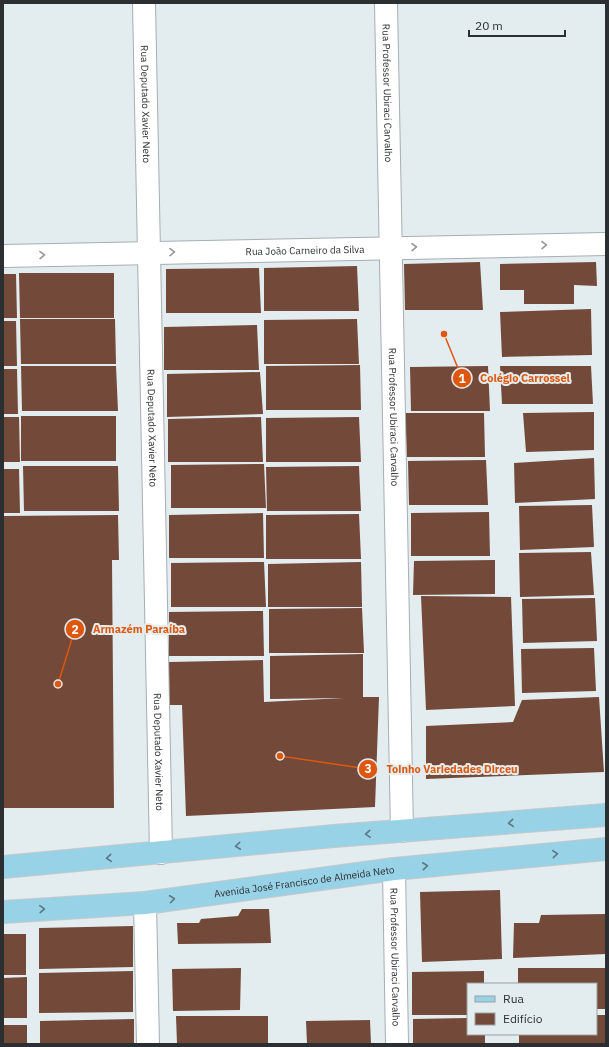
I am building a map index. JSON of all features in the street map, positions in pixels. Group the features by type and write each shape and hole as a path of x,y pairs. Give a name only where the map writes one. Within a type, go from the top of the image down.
{"main road":[{"path":"3,867 326,837 606,815"},
{"name":"Avenida José Francisco de Almeida Neto","path":"3,912 145,903 394,869 606,849"}],"street":[{"name":"Rua Deputado Xavier Neto","path":"144,3 160,853"},
{"name":"Rua Professor Ubiraci Carvalho","path":"386,3 402,832"},
{"name":"Rua João Carneiro da Silva","path":"3,256 390,247 606,244"},
{"name":"Rua Professor Ubiraci Carvalho","path":"394,869 396,1044"},
{"path":"145,903 148,1044"}],"building":[{"path":"480,262 483,310 405,310 404,264"},
{"path":"596,262 597,286 574,285 574,304 524,304 524,290 500,290 500,264"},
{"path":"357,266 359,311 264,311 264,268"},
{"path":"259,268 261,313 166,313 166,269"},
{"path":"19,273 114,273 114,318 20,318"},
{"path":"3,274 16,274 17,318 3,318"},
{"path":"591,309 592,355 502,357 500,312"},
{"path":"20,319 115,319 116,364 21,364"},
{"path":"357,319 359,364 264,364 264,320"},
{"path":"3,321 16,321 17,366 3,366"},
{"path":"257,325 259,370 164,370 164,327"},
{"path":"360,365 361,410 266,410 266,366"},
{"path":"21,366 116,366 118,411 22,411"},
{"path":"488,366 490,411 411,411 410,367"},
{"path":"500,366 591,366 593,404 502,404"},
{"path":"3,369 17,369 18,414 3,414"},
{"path":"260,372 263,414 167,417 167,374"},
{"path":"594,412 594,450 526,452 523,413"},
{"path":"405,413 484,413 485,457 407,457"},
{"path":"21,416 116,416 116,461 21,461"},
{"path":"3,417 19,417 20,462 3,462"},
{"path":"261,417 263,462 168,462 168,419"},
{"path":"359,417 361,462 266,462 266,418"},
{"path":"594,458 595,499 515,503 514,463"},
{"path":"486,460 488,505 409,505 408,461"},
{"path":"264,464 266,508 171,508 171,465"},
{"path":"23,466 118,466 119,511 24,511"},
{"path":"359,466 361,511 267,511 266,467"},
{"path":"3,469 19,469 20,513 3,513"},
{"path":"592,505 594,547 520,550 519,506"},
{"path":"489,512 490,556 411,556 411,513"},
{"path":"263,513 264,558 169,558 169,515"},
{"path":"359,514 361,559 266,559 266,515"},
{"path":"118,515 119,560 112,560 114,808 3,808 3,516"},
{"path":"591,552 594,595 520,597 519,553"},
{"path":"495,560 495,594 413,595 414,561"},
{"path":"264,562 266,607 171,607 171,563"},
{"path":"361,562 362,607 268,607 268,564"},
{"path":"421,596 511,597 515,706 426,710"},
{"path":"595,598 597,641 523,643 522,599"},
{"path":"362,608 364,653 269,653 269,609"},
{"path":"263,611 264,656 169,656 169,612"},
{"path":"594,648 596,691 522,693 521,649"},
{"path":"363,654 363,697 379,697 375,807 186,816 182,705 169,705 169,662 263,660 264,702 344,698 270,699 270,656"},
{"path":"599,697 604,772 426,779 426,726 513,722 522,700"},
{"path":"500,890 502,959 422,962 420,892"},
{"path":"242,909 269,909 271,943 178,944 177,923 199,923 201,919 238,916"},
{"path":"606,914 606,954 513,958 514,923 539,923 541,915"},
{"path":"133,926 133,967 39,969 39,928"},
{"path":"3,934 26,934 26,975 3,975"},
{"path":"241,968 240,1010 173,1011 172,969"},
{"path":"518,968 606,968 606,1009 597,1009 597,983 518,983"},
{"path":"133,971 133,1012 39,1013 39,973"},
{"path":"484,971 484,983 467,983 467,1015 412,1015 412,972"},
{"path":"27,977 27,1018 3,1018 3,978"},
{"path":"597,1015 606,1015 606,1044 519,1044 519,1035 597,1035"},
{"path":"176,1016 268,1016 268,1044 177,1044"},
{"path":"467,1018 467,1035 485,1035 485,1044 413,1044 413,1019"},
{"path":"134,1019 134,1044 40,1044 40,1021"},
{"path":"370,1020 371,1044 307,1044 306,1021"},
{"path":"3,1025 27,1025 27,1044 3,1044"}],"place":[{"name":"Colégio Carrossel","path":"444,334"},
{"name":"Armazém Paraíba","path":"58,684"},
{"name":"Toinho Variedades Dirceu","path":"280,756"}]}
